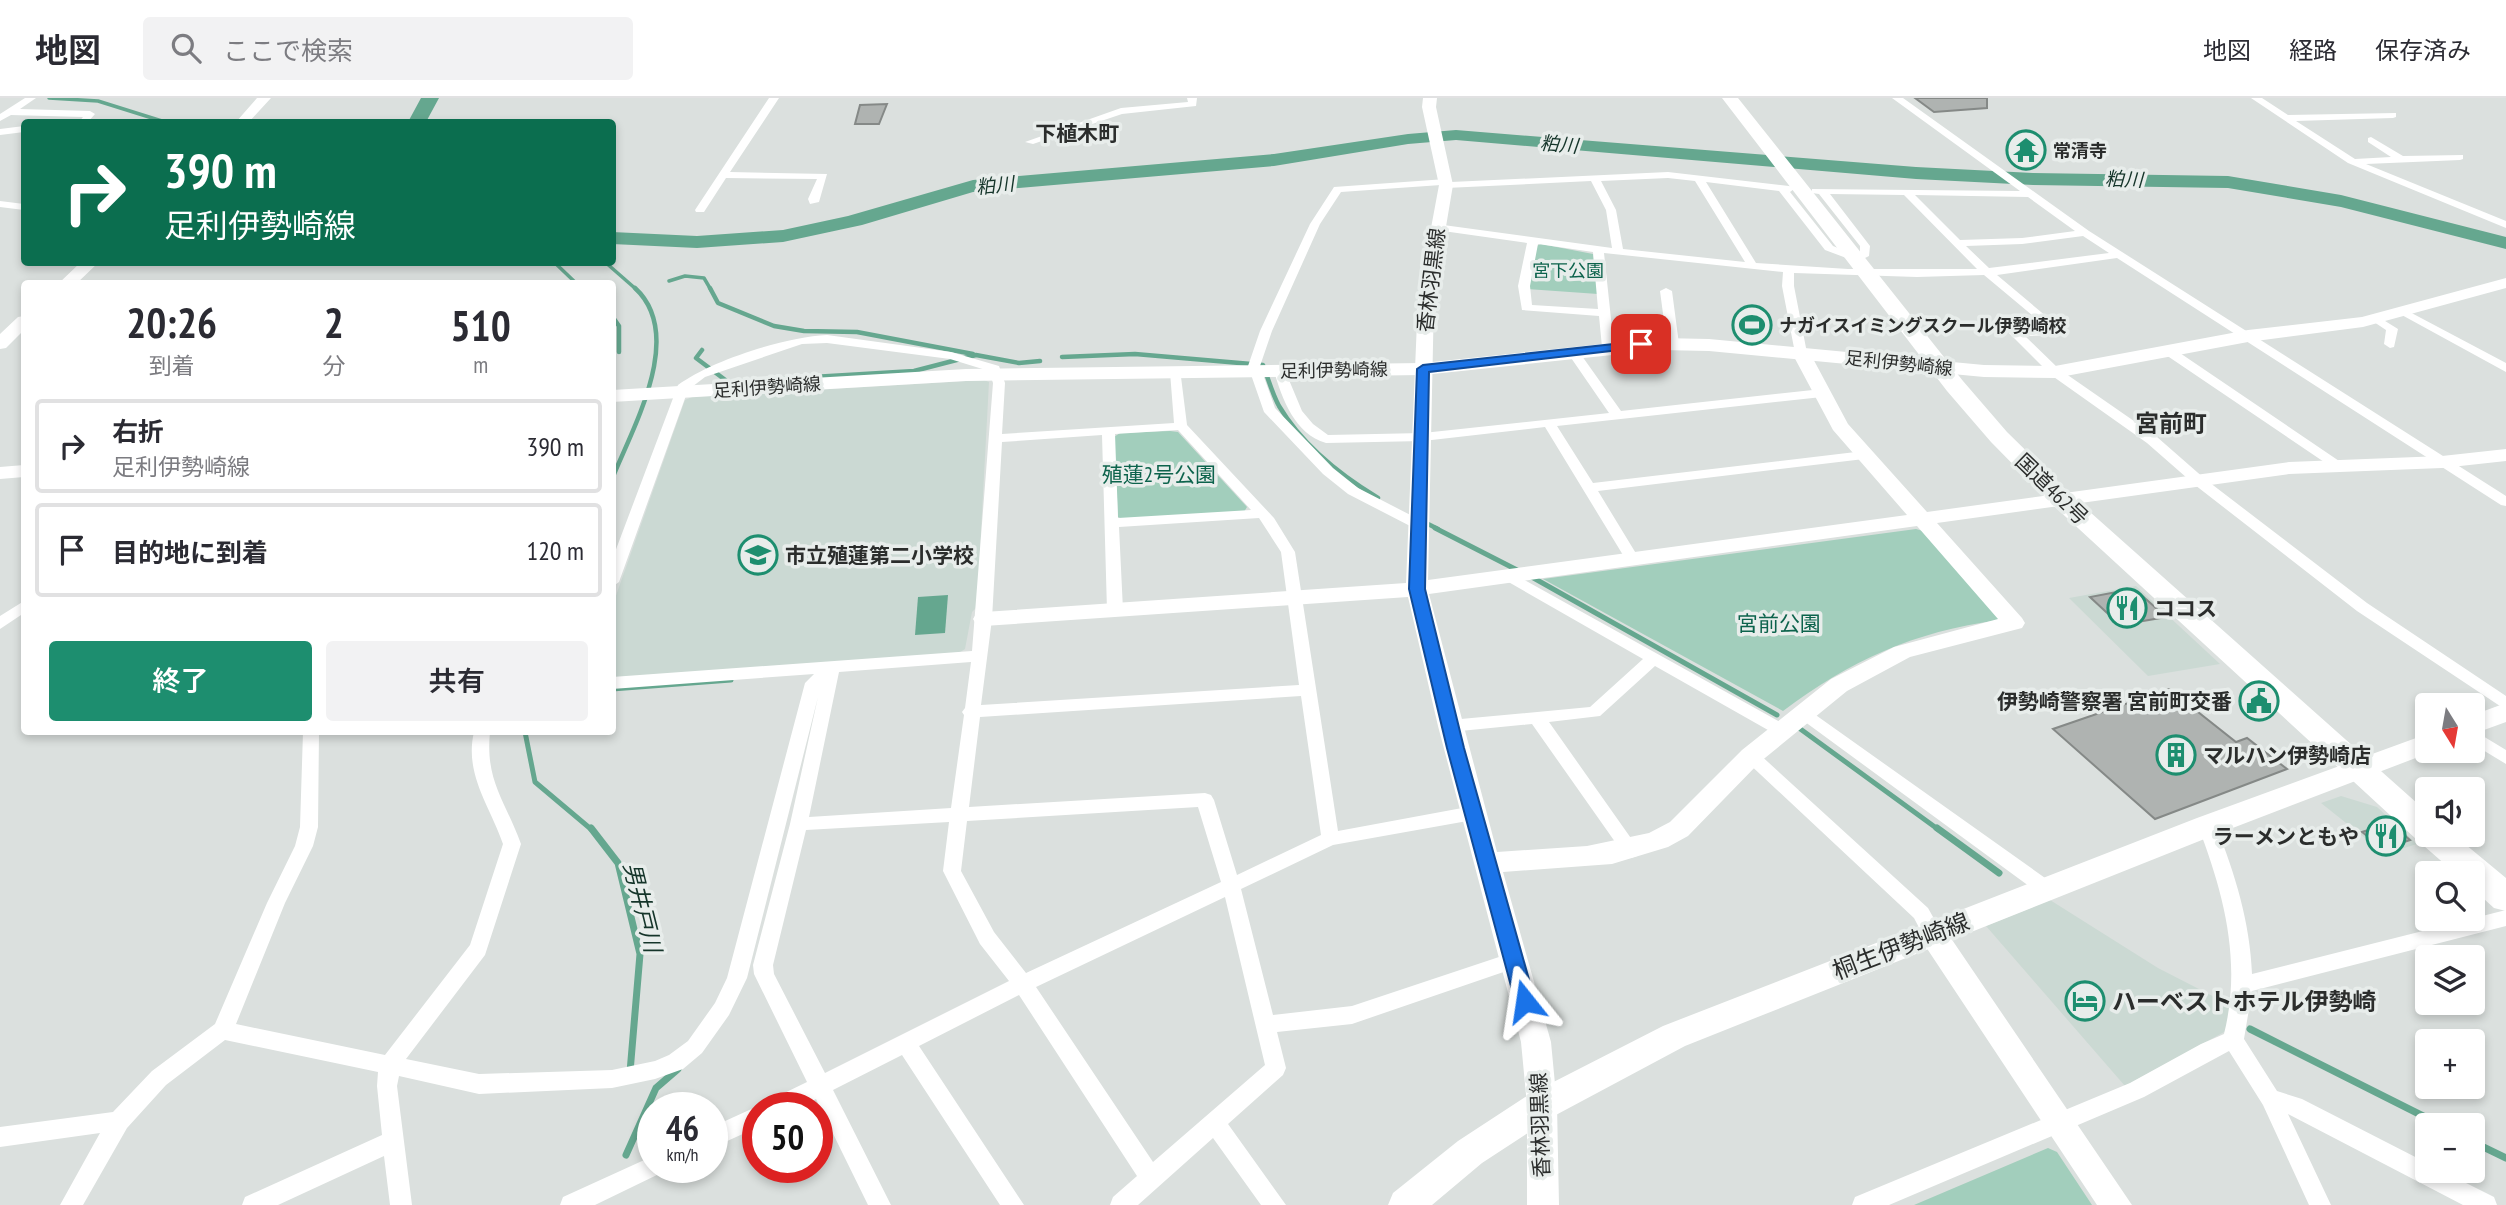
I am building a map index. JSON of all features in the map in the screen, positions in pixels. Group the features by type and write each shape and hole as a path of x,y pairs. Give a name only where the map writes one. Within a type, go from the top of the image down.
{"highway":[{"name":"国道462号","path":"1730,98 1801,188 1860,256 1941,368 1999,437 2063,500 2415,819"},
{"path":"2447,847 2506,898"}],"main road":[{"name":"足利伊勢崎線","path":"616,396 998,374 1423,369 1608,347 1673,344 2009,373 2055,372 2248,336 2376,320 2506,283"},
{"path":"0,473 21,471"},
{"path":"2485,720 2506,712"},
{"name":"桐生伊勢崎線","path":"1405,1205 1470,1152 1542,1105 1674,1035 2207,826 2415,748"}],"street":[{"path":"0,118 30,98"},
{"path":"245,119 264,98"},
{"path":"700,210 774,98"},
{"path":"1030,142 1121,111 1194,104 1192,98"},
{"name":"香林羽黒線","path":"1430,98 1432,124 1446,184 1428,273 1417,589 1450,726 1536,1042 1542,1105 1543,1205"},
{"path":"1897,98 1978,159 2118,255 2506,502"},
{"path":"2256,98 2351,161 2506,225"},
{"path":"10,112 90,114 85,119"},
{"path":"2286,118 2393,115"},
{"path":"0,132 21,129"},
{"path":"2371,140 2401,159"},
{"path":"2351,161 2460,157"},
{"path":"724,175 822,177 814,202"},
{"path":"1420,521 1353,491 1328,471 1269,409 1263,369 1266,331 1315,224 1338,189 1668,176 1801,188 1907,193 2026,192"},
{"path":"1698,178 1753,267"},
{"path":"1595,180 1611,210 1618,253"},
{"path":"1801,188 1805,217 1829,248 1860,256 1987,272 2118,255"},
{"path":"1907,193 1956,243 2050,328 2048,332 2015,333 2055,372 2152,440 2200,482 2362,607 2506,704"},
{"path":"0,204 21,207"},
{"path":"1436,228 1618,253 1753,267 1788,269 1860,256"},
{"path":"1956,243 2022,241 2085,233"},
{"path":"1533,241 1524,286 1526,308 1604,313"},
{"path":"1598,250 1608,347"},
{"path":"70,280 86,266"},
{"path":"1488,863 1631,851 1660,842 1679,830 1751,756 1802,712 1839,685 1902,652 1962,634 2014,623 1840,426 1801,353 1790,296 1788,269"},
{"path":"1666,292 1673,344"},
{"path":"2404,312 2506,368"},
{"path":"2376,320 2392,329 2390,344"},
{"path":"0,344 21,324"},
{"path":"616,569 671,393 701,374 800,340 827,339 951,356 995,369 998,374 984,619 977,656 952,872 988,938 1023,984 1151,1178"},
{"path":"1573,352 1618,416"},
{"path":"2170,352 2338,466"},
{"path":"1263,369 1291,408 1319,436 1326,439 1423,437 1822,393"},
{"path":"1177,372 1181,426 1269,521 1288,552 1330,839"},
{"path":"1549,423 1633,560"},
{"path":"995,438 1181,426"},
{"path":"1108,431 1115,610"},
{"path":"1588,488 1864,455"},
{"path":"984,619 1417,589 2289,468 2442,462 2506,456"},
{"path":"1111,523 1261,513"},
{"path":"1522,575 1652,660 1781,730"},
{"path":"0,624 21,608"},
{"path":"616,683 977,656"},
{"path":"1450,726 1594,712 1652,660"},
{"path":"832,667 799,824 763,965 764,974 880,1205"},
{"path":"222,1030 479,1084 563,1083 612,1079 655,1070 676,1062 695,1047 722,1009 737,978 813,683 832,667"},
{"path":"970,712 1310,690"},
{"path":"1802,712 2048,890"},
{"path":"1537,718 1631,851"},
{"path":"71,1205 120,1121 159,1078 222,1030 309,827 311,735"},
{"path":"401,1205 387,1086 390,1064 478,949 512,844 508,828 484,785 479,763 482,735"},
{"path":"2485,744 2506,758"},
{"path":"1751,756 1921,913 2116,1205"},
{"path":"799,824 1205,800 1231,885 1276,1068 1121,1205"},
{"path":"809,1092 1023,984 1330,839 1473,813"},
{"path":"2207,826 2228,885 2244,984 2241,1014 2233,1040 2270,1098 2320,1205"},
{"path":"2244,984 2506,918"},
{"path":"1266,1024 1352,1015 1514,960"},
{"path":"1863,1205 2137,1090 2208,1050 2233,1040"},
{"path":"905,1044 1013,1205"},
{"path":"2270,1098 2294,1106 2486,1205"},
{"path":"0,1137 120,1121"},
{"path":"1214,1122 1275,1205"},
{"path":"254,1205 393,1141"},
{"path":"571,1205 605,1197 637,1176"}],"shaded area":[{"path":"984,380 989,382 977,607 972,612 965,649 957,654 616,679 616,596 685,400 692,397"},
{"path":"2136,586 2220,664 2148,676 2069,598"},
{"path":"948,595 945,633 915,635 918,597"},
{"path":"2341,796 2377,807 2415,845 2385,854 2321,803"},
{"path":"2050,900 2158,968 2234,1007 2226,1031 2125,1086 1986,926"}],"green space":[{"name":"宮下公園","path":"1541,244 1593,254 1598,294 1527,289 1536,246"},
{"name":"殖蓮2号公園","path":"1178,432 1247,507 1244,512 1124,520 1118,517 1114,437 1120,433"},
{"name":"宮前公園","path":"1916,529 1923,531 1999,615 1999,620 1939,632 1884,651 1833,677 1783,711 1543,579"},
{"path":"2048,1148 2057,1152 2092,1205 1914,1205"}],"building":[{"path":"1915,98 1987,98 1987,108 1934,112"},
{"path":"887,104 879,124 855,124 860,105"},
{"name":"ココス","path":"2127,590 2138,592 2166,617 2120,625 2090,597"},
{"name":"マルハン伊勢崎店","path":"2169,689 2236,742 2247,738 2287,769 2155,819 2053,729"},
{"name":"ラーメンともや","path":"2391,823 2410,840 2383,849 2362,832"}],"waterway":[{"path":"49,98 98,101 155,119"},
{"name":"粕川","path":"419,119 430,98"},
{"name":"粕川","path":"616,238 697,242 783,236 855,221 973,186 1274,160 1408,139 1456,135 1916,173 2033,179 2228,182 2341,201 2506,243"},
{"path":"558,266 573,280"},
{"name":"男井戸川","path":"610,266 636,289"},
{"path":"669,281 685,276 704,278 711,290"},
{"path":"710,288 718,303 774,326 804,331 857,332 973,354"},
{"name":"男井戸川","path":"616,470 642,408 656,355 656,330 650,308 636,289"},
{"path":"616,322 619,326 619,352"},
{"path":"702,350 696,358 728,382 914,371 976,355 1019,363 1040,361"},
{"path":"1062,357 1135,354 1263,365 1279,406 1299,434 1336,469 1378,498"},
{"path":"1424,522 1438,529"},
{"path":"1435,528 1521,572"},
{"path":"1530,576 1777,715"},
{"path":"616,689 731,680"},
{"path":"1799,728 1939,830"},
{"name":"男井戸川","path":"526,735 535,782 592,830"},
{"name":"男井戸川","path":"591,828 618,863 640,954 630,1072"},
{"path":"1937,828 1999,873"},
{"path":"2250,1029 2417,1113"},
{"name":"男井戸川","path":"626,1155 656,1088 678,1069"},
{"path":"2485,1148 2506,1158"}],"place":[{"name":"常清寺","path":"2026,150"},
{"name":"ナガイスイミングスクール伊勢崎校","path":"1752,325"},
{"name":"市立殖蓮第二小学校","path":"758,555"},
{"name":"ココス","path":"2127,608"},
{"name":"伊勢崎警察署 宮前町交番","path":"2259,701"},
{"name":"マルハン伊勢崎店","path":"2176,755"},
{"name":"ラーメンともや","path":"2386,836"},
{"name":"ハーベストホテル伊勢崎","path":"2085,1001"}],"district":[{"name":"下植木町","path":"1077,133"},
{"name":"宮前町","path":"2171,423"}],"route":[{"path":"1525,1001 1456,748 1417,589 1423,369 1641,344"}]}
